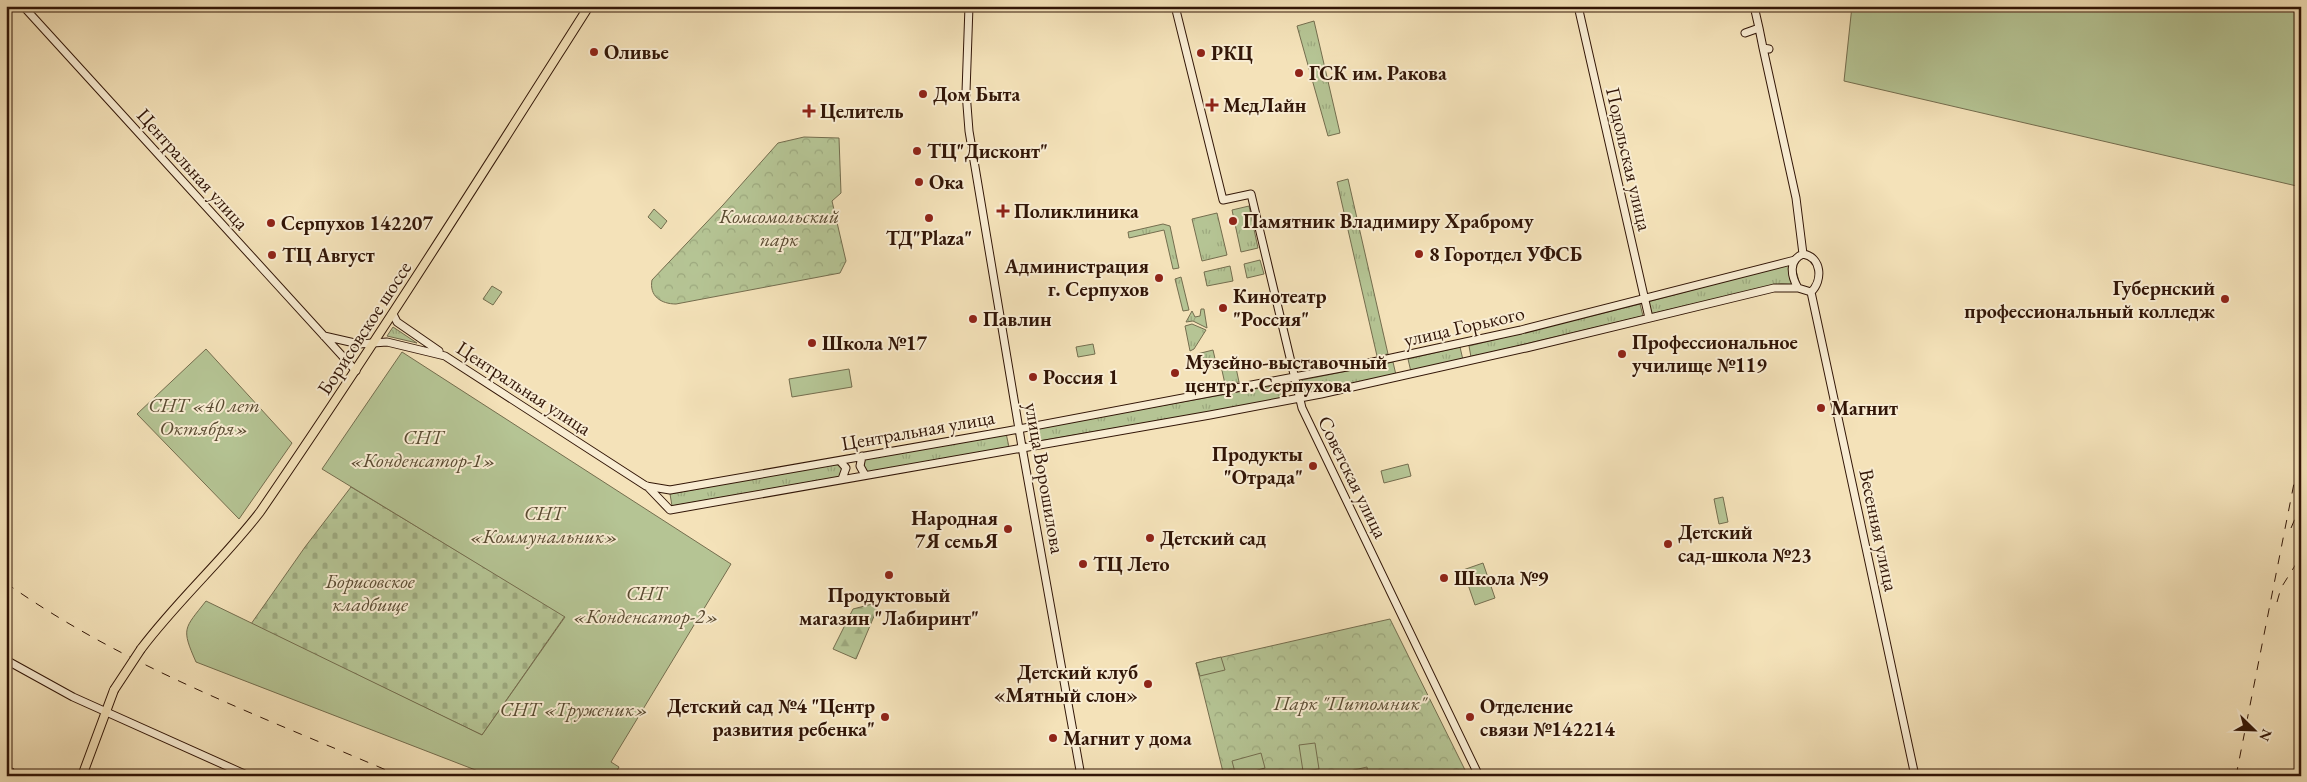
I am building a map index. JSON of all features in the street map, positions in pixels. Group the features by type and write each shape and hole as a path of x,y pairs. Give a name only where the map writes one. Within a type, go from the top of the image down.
{"main road":[{"name":"Борисовское шоссе","path":"105,712 114,690 141,649 159,626 241,536 356,371 589,6"},
{"path":"82,776 105,712"}],"street":[{"name":"Центральная улица","path":"23,6 324,336 360,344 387,342 445,356 646,486 670,490 1019,428"},
{"name":"улица Ворошилова","path":"969,6 966,92 968,124 1022,447 1081,776"},
{"name":"Советская улица","path":"1175,6 1223,200 1251,194 1299,398 1330,469 1479,776"},
{"name":"Подольская улица","path":"1578,6 1649,318"},
{"path":"1754,6 1766,49 1796,198 1803,254"},
{"path":"1746,33 1759,28"},
{"path":"1803,254 1808,255 1814,260 1820,273 1818,283 1811,292 1798,288 1792,274 1795,260 1803,254"},
{"name":"улица Горького","path":"1019,428 1293,378 1465,343 1795,260"},
{"name":"улица Горького","path":"1022,447 1299,398 1453,365 1774,288 1798,288"},
{"name":"Весенняя улица","path":"1811,292 1915,776"},
{"path":"393,314 397,322 445,356"},
{"path":"324,336 356,371"},
{"name":"Центральная улица","path":"663,504 670,510 1022,447"},
{"path":"862,456 860,466 865,475"},
{"path":"840,461 846,468 842,479"},
{"path":"646,486 663,504"},
{"path":"663,504 664,498 670,490"},
{"path":"6,660 105,712 249,776"}],"green space":[{"path":"1852,6 2301,6 2301,187 1844,81"},
{"path":"1314,21 1340,133 1328,136 1297,26"},
{"name":"Комсомольский парк","path":"804,137 839,138 841,193 832,201 846,261 840,273 676,304 661,301 657,298 652,290 652,280 778,143"},
{"path":"1348,179 1388,354 1377,356 1337,182"},
{"path":"1249,206 1258,248 1241,252 1232,210"},
{"path":"654,209 667,221 661,229 648,217"},
{"path":"1217,213 1227,255 1202,261 1192,219"},
{"path":"1163,224 1170,226 1179,268 1173,269 1164,230 1129,238 1128,232"},
{"path":"1260,260 1264,274 1247,278 1244,264"},
{"path":"1794,263 1800,285 1781,284 1650,314 1647,302"},
{"path":"1230,266 1233,281 1207,286 1204,272"},
{"path":"1181,277 1189,310 1183,311 1175,279"},
{"path":"492,286 502,292 493,305 483,299"},
{"path":"1640,304 1643,316 1471,357 1469,346"},
{"path":"1201,309 1204,309 1207,328 1193,321 1186,322 1192,311 1195,317 1200,316"},
{"path":"1192,324 1206,330 1194,349 1190,351 1185,326"},
{"path":"393,327 417,343 387,336"},
{"path":"1093,344 1095,354 1078,357 1076,347"},
{"path":"1460,347 1463,360 1411,372 1408,359"},
{"name":"СНТ «40 лет Октября»","path":"206,349 292,443 239,519 137,414"},
{"path":"1213,350 1216,363 1200,366 1197,354"},
{"path":"402,352 731,564 611,762 619,767 614,776 491,776 196,662 188,642 187,629 206,601 482,735 565,617 322,469"},
{"path":"1393,362 1396,375 1305,395 1302,380"},
{"path":"1235,363 1239,382 1225,384 1221,366"},
{"path":"849,369 852,387 792,397 789,379"},
{"path":"1283,384 1286,399 1033,442 1031,429"},
{"path":"1006,433 1009,447 869,472 865,471 863,461 867,458"},
{"path":"837,463 844,469 843,474 838,477 672,506 670,494"},
{"path":"1408,464 1411,476 1384,483 1381,471"},
{"name":"Борисовское кладбище","path":"351,487 565,616 482,735 251,624 305,547"},
{"path":"1723,497 1728,522 1719,524 1714,499"},
{"path":"1483,563 1495,598 1475,605 1463,570"},
{"path":"880,602 856,659 833,649 853,609"},
{"name":"Парк \"Питомник\"","path":"1390,619 1468,776 1224,776 1196,663"},
{"path":"1221,657 1225,670 1200,676 1196,663"},
{"path":"1315,743 1319,769 1303,771 1299,745"},
{"path":"1261,753 1265,768 1236,776 1232,761"},
{"path":"1367,767 1368,776 1328,776"}],"railway":[{"path":"2236,776 2301,448"},
{"path":"2291,528 2301,505"},
{"path":"2277,602 2281,588 2301,556"},
{"path":"6,583 99,641 148,666 248,712 400,776"},
{"path":"6,765 28,776"}],"place":[{"name":"Оливье","path":"594,52"},
{"name":"РКЦ","path":"1201,53"},
{"name":"ГСК им. Ракова","path":"1299,73"},
{"name":"Дом Быта","path":"923,94"},
{"name":"МедЛайн","path":"1212,105"},
{"name":"Целитель","path":"809,111"},
{"name":"ТЦ\"Дисконт\"","path":"917,151"},
{"name":"Ока","path":"919,182"},
{"name":"Поликлиника","path":"1003,211"},
{"name":"ТД\"Plaza\"","path":"929,218"},
{"name":"Памятник Владимиру Храброму","path":"1233,221"},
{"name":"Серпухов 142207","path":"271,223"},
{"name":"8 Горотдел УФСБ","path":"1419,254"},
{"name":"ТЦ Август","path":"272,255"},
{"name":"Администрация г. Серпухов","path":"1159,278"},
{"name":"Губернский профессиональный колледж","path":"2225,299"},
{"name":"Кинотеатр \"Россия\"","path":"1223,308"},
{"name":"Павлин","path":"973,319"},
{"name":"Школа №17","path":"812,343"},
{"name":"Профессиональное училище №119","path":"1622,354"},
{"name":"Музейно-выставочный центр г. Серпухова","path":"1175,373"},
{"name":"Россия 1","path":"1033,377"},
{"name":"Магнит","path":"1821,408"},
{"name":"Продукты \"Отрада\"","path":"1313,466"},
{"name":"Народная 7Я семьЯ","path":"1008,529"},
{"name":"Детский сад","path":"1150,538"},
{"name":"Детский сад-школа №23","path":"1668,544"},
{"name":"ТЦ Лето","path":"1083,564"},
{"name":"Продуктовый магазин \"Лабиринт\"","path":"889,575"},
{"name":"Школа №9","path":"1444,578"},
{"name":"Детский клуб «Мятный слон»","path":"1148,684"},
{"name":"Детский сад №4 \"Центр развития ребенка\"","path":"885,717"},
{"name":"Отделение связи №142214","path":"1470,717"},
{"name":"Магнит у дома","path":"1053,738"}],"park label":[{"name":"СНТ «Конденсатор-1»","path":"423,448"},
{"name":"СНТ «Коммунальник»","path":"544,524"},
{"name":"СНТ «Конденсатор-2»","path":"646,604"},
{"name":"СНТ «Труженик»","path":"574,709"}]}
